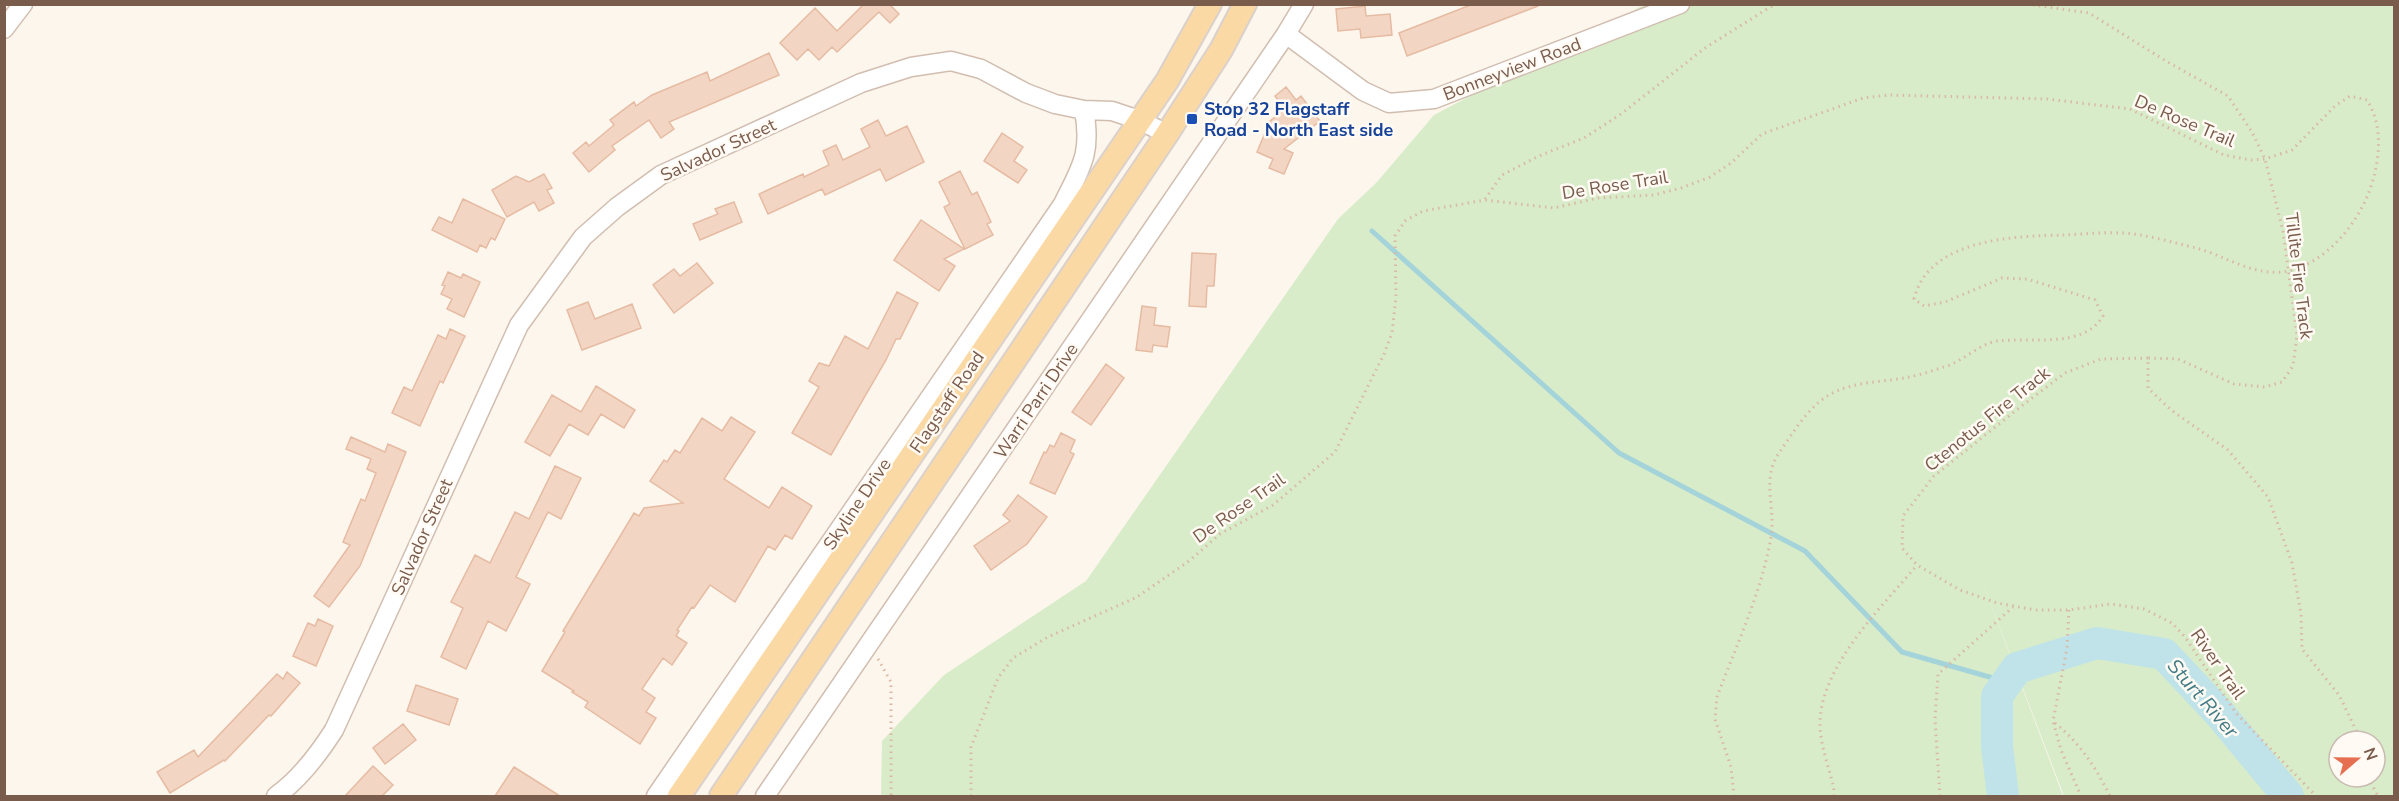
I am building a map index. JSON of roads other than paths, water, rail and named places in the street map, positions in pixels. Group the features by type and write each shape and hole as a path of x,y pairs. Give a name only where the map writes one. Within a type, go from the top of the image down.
{"main road":[{"name":"Flagstaff Road","path":"679,796 1167,81 1210,4"},
{"name":"Flagstaff Road","path":"721,796 1167,134 1221,50 1245,4"}],"street":[{"path":"4,29 23,4"},
{"name":"Warri Parri Drive","path":"765,796 1286,34 1304,4"},
{"name":"Bonneyview Road","path":"1286,34 1363,91 1389,103 1434,99 1680,4"},
{"name":"Salvador Street","path":"276,796 286,789 316,756 334,730 519,325 583,237 617,207 661,175 861,83 911,67 951,61 981,69 1026,93 1055,104 1084,110 1112,111 1139,120 1167,134"},
{"name":"Skyline Drive","path":"656,796 1063,204 1085,159 1087,128 1084,110"}],"waterway":[{"path":"1372,231 1619,453 1805,551 1902,652 2007,682"},
{"name":"Sturt River","path":"2003,796 1997,746 1997,696 2017,668 2097,643 2164,654 2220,714 2288,796"}],"place":[{"name":"Stop 32 Flagstaff Road - North East side","path":"1192,119"}]}
